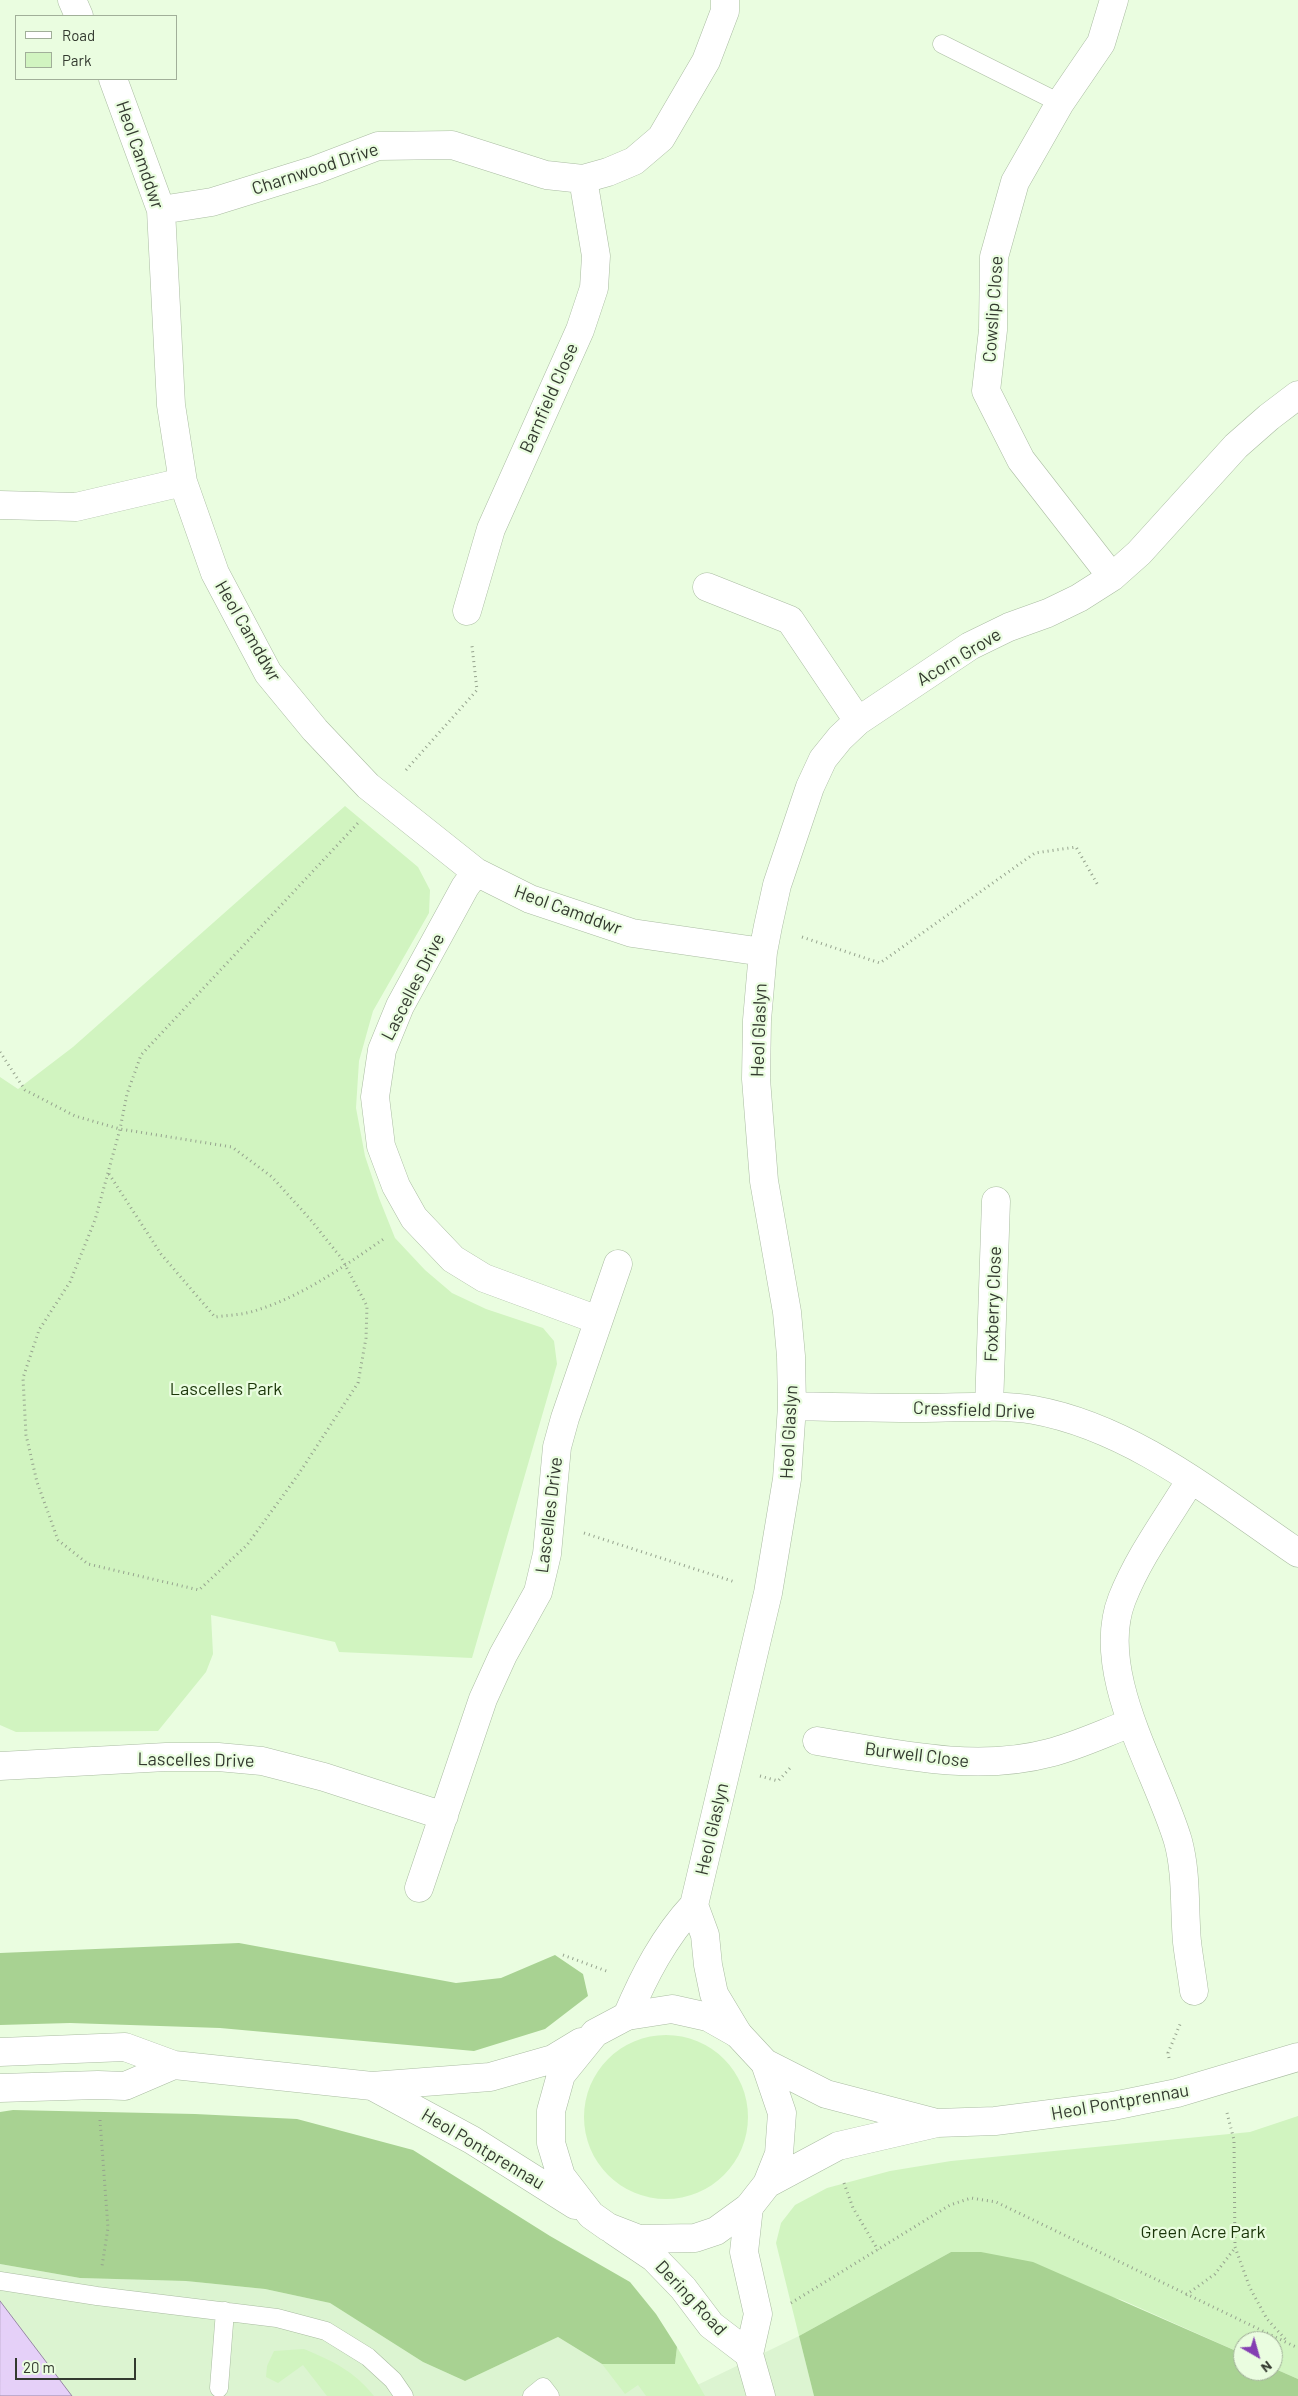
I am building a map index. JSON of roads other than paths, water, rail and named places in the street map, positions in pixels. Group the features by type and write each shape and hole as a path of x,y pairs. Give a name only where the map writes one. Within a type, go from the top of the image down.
{"street":[{"path":"72,0 79,15"},
{"name":"Charnwood Drive","path":"161,210 212,202 315,170 378,146 452,145 546,175 583,179 634,161 661,138 706,62 725,11 726,0"},
{"name":"Cowslip Close","path":"1112,577 1021,460 986,391 993,330 994,257 1015,182 1060,103 1101,43 1114,0"},
{"name":"Heol Camddwr","path":"113,80 161,210 171,405 183,482 215,573 268,673 315,730 368,786 476,872 530,900 632,933 765,939"},
{"name":"Barnfield Close","path":"467,611 491,529 580,330 594,288 596,256 583,179"},
{"name":"Acorn Grove","path":"765,939 777,885 810,787 823,759 840,738 858,721 970,646 1009,626 1048,613 1112,577 1139,553 1236,446 1269,417 1298,396"},
{"path":"0,505 76,508 183,482"},
{"path":"707,587 790,620 858,721"},
{"name":"Lascelles Drive","path":"476,872 465,887 400,1006 382,1050 375,1097 381,1146 396,1186 414,1218 453,1259 484,1278 598,1320"},
{"name":"Heol Glaslyn","path":"627,2016 641,1984 675,1926 694,1905 768,1593 787,1479 792,1406 787,1312 764,1180 756,1079 758,1020 765,939"},
{"name":"Foxberry Close","path":"989,1407 996,1201"},
{"name":"Lascelles Drive","path":"419,1888 483,1699 503,1655 538,1592 547,1554 552,1487 564,1418 618,1264"},
{"name":"Cressfield Drive","path":"792,1406 989,1407 1033,1410 1067,1419 1114,1437 1153,1457 1296,1547"},
{"path":"1190,1481 1137,1566 1122,1601 1114,1635 1119,1674 1131,1723 1167,1808 1178,1843 1184,1880 1187,1942 1194,1991"},
{"name":"Burwell Close","path":"817,1741 928,1760 984,1762 1048,1754 1131,1723"},
{"name":"Lascelles Drive","path":"0,1766 166,1757 218,1757 262,1761 324,1777 444,1816"},
{"path":"595,2033 561,2075 551,2111 551,2143 561,2176 600,2221 639,2239 695,2238 716,2231 749,2207 767,2184 779,2154 782,2113 765,2063 738,2034 714,1994 705,1935 694,1905"},
{"name":"Heol Pontprennau","path":"0,2052 125,2046 174,2065 372,2086 490,2077 553,2059 627,2016 672,2009 708,2017 738,2034"},
{"name":"Heol Pontprennau","path":"767,2184 838,2146 938,2123 995,2121 1075,2112 1177,2093 1298,2057"},
{"name":"Heol Pontprennau","path":"765,2063 826,2094 938,2123"},
{"name":"Heol Pontprennau","path":"0,2088 125,2086 174,2065"},
{"name":"Heol Pontprennau","path":"372,2086 472,2140 600,2221"},
{"name":"Dering Road","path":"749,2207 744,2252 758,2314 749,2354 760,2396"},
{"name":"Dering Road","path":"600,2221 654,2258 683,2288 711,2325 749,2354"}],"lane":[{"path":"942,44 1060,103"},
{"path":"0,2281 97,2296 277,2318 326,2331 368,2357 393,2380 404,2396"},
{"path":"219,2388 225,2311"},
{"path":"532,2396 543,2387 550,2396"}],"park label":[{"name":"Lascelles Park","path":"226,1389"},
{"name":"Green Acre Park","path":"1203,2232"}]}
